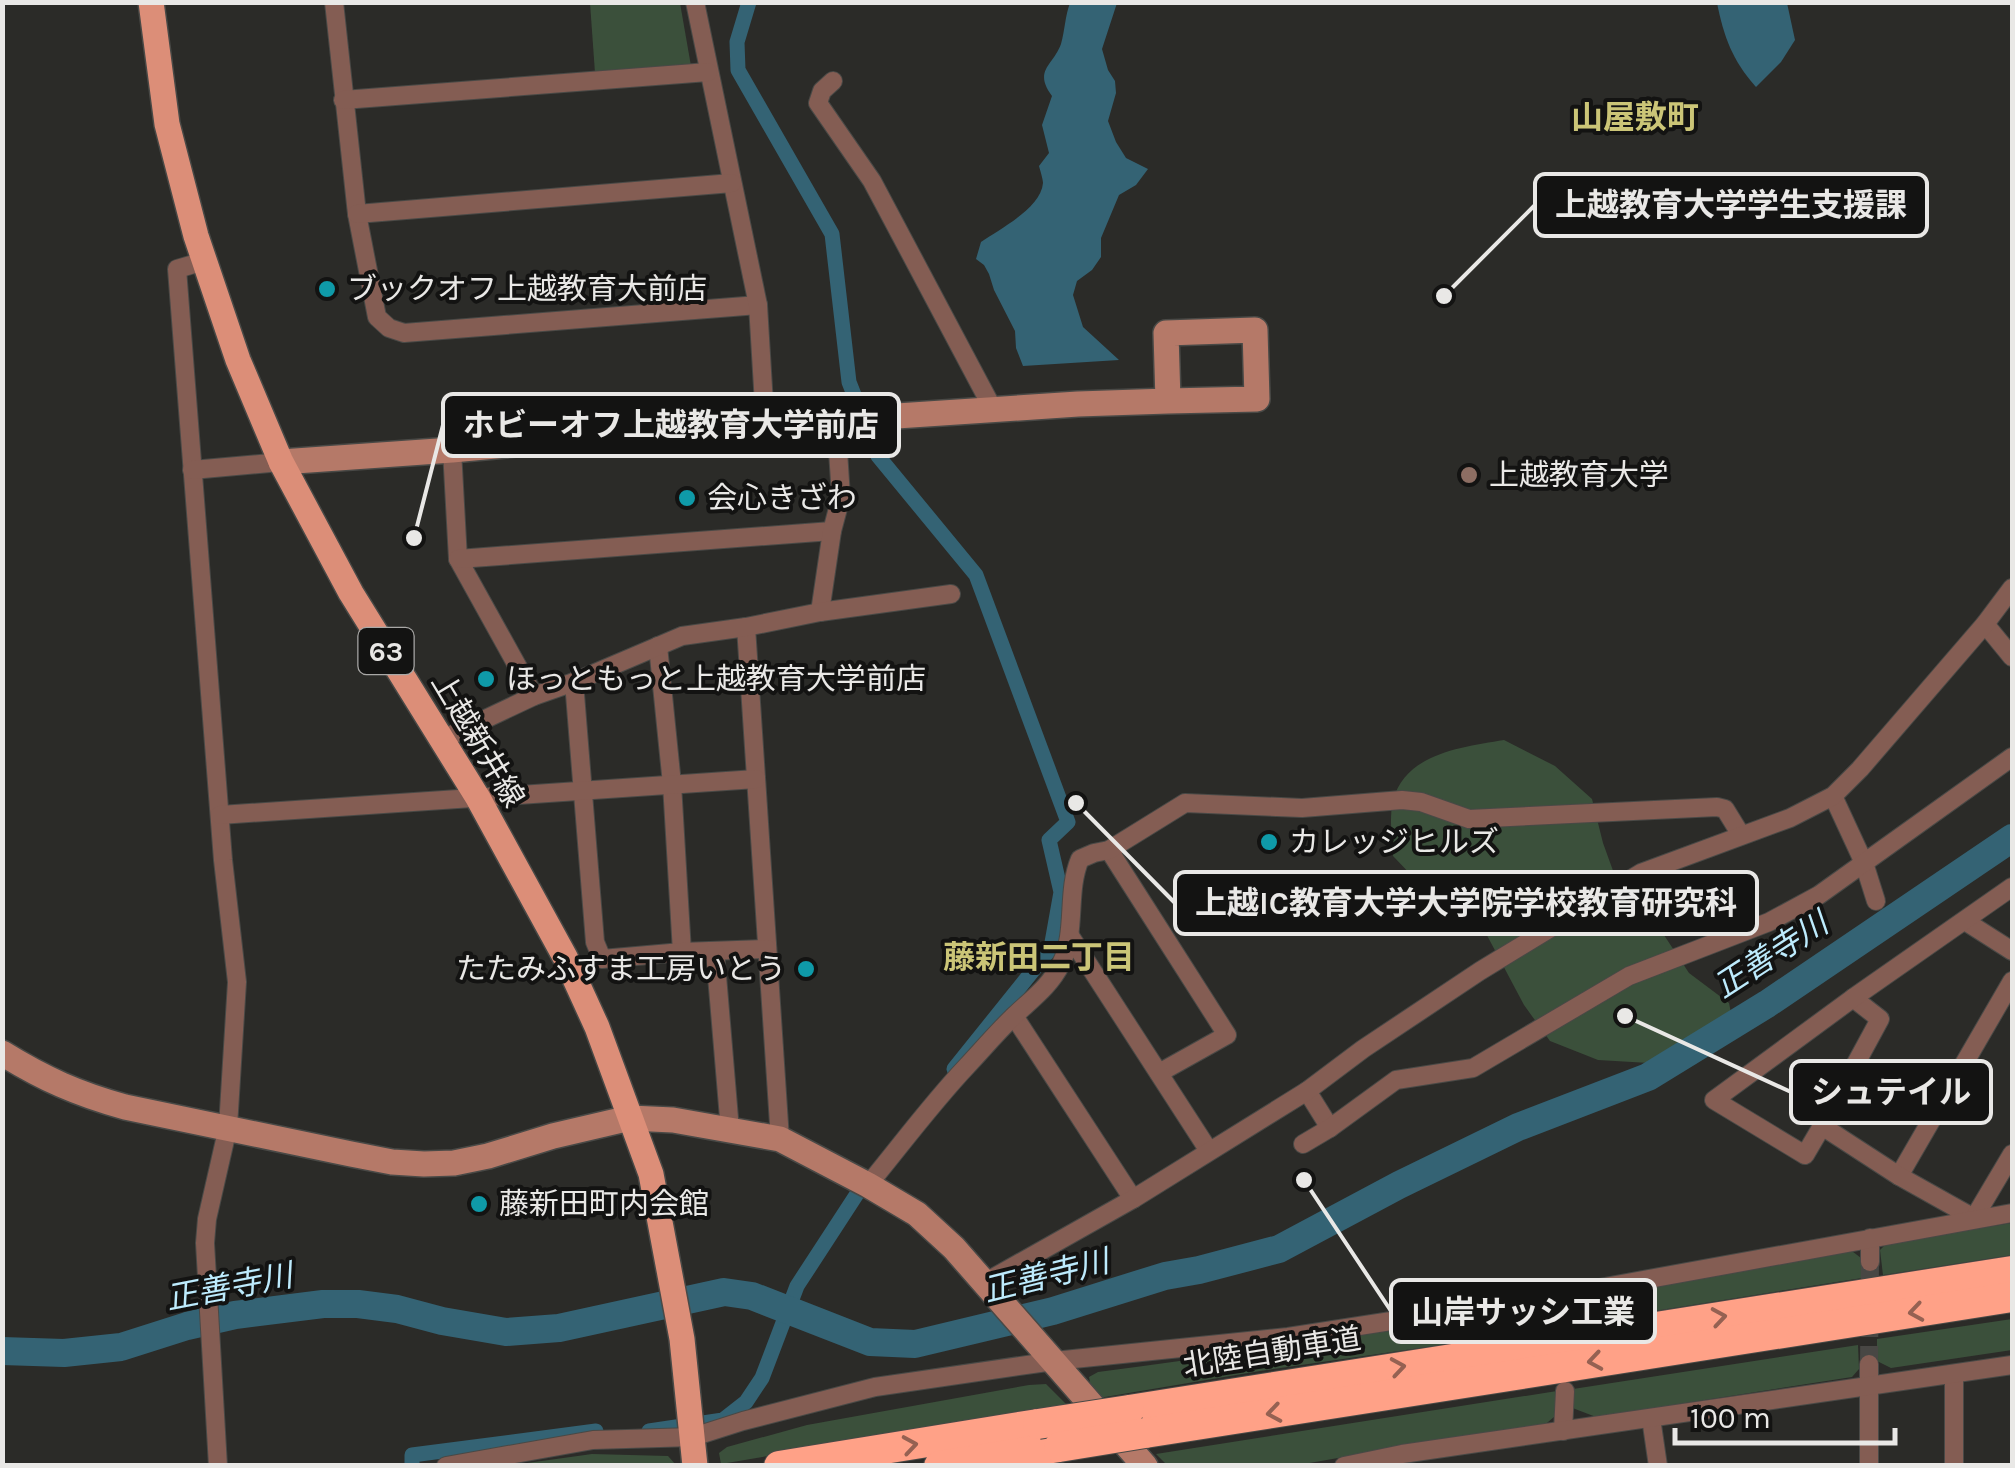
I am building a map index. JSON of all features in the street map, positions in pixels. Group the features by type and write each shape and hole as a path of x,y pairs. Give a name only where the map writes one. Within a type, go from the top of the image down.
{"highway":[{"name":"北陸自動車道","path":"939,1466 1059,1447 1137,1422 2012,1271"},
{"name":"北陸自動車道","path":"779,1466 1038,1424 1137,1422 2012,1298"}],"main road":[{"name":"上越新井線","path":"151,2 167,124 204,261 238,360 281,462 351,593 478,798 565,957 596,1027 651,1174 682,1339 695,1466"}],"street":[{"path":"334,2 357,214 377,317 389,328 404,333 758,305"},
{"path":"695,2 758,305 765,421"},
{"path":"344,100 708,72"},
{"path":"833,81 822,91 818,103 872,181 993,409"},
{"path":"357,214 732,183"},
{"path":"204,261 176,270 237,982 228,1127 205,1243 218,1466"},
{"path":"192,470 765,421 1258,400 1255,330 1166,333 1168,401"},
{"path":"820,612 841,498 836,420"},
{"path":"452,450 458,559 534,696"},
{"path":"458,559 832,532"},
{"path":"984,1284 1134,1199 1307,1091 1480,971 1641,874 1790,818 1832,796 1985,624 2012,588"},
{"path":"440,740 534,696 682,636 951,594"},
{"path":"1985,624 2012,657"},
{"path":"746,628 780,1139"},
{"path":"658,646 672,784 682,952"},
{"path":"574,682 595,942 602,959 767,949"},
{"path":"1303,1144 1396,1080 1472,1068 1629,976 1769,922 1818,895 2012,757"},
{"path":"220,815 756,779"},
{"path":"1832,796 1864,863 1876,901"},
{"path":"868,1185 948,1086 1044,990 1055,974 1070,936 1075,872 1080,859 1109,850 1184,804 1302,808 1402,800 1421,802 1469,819 1717,807 1725,809 1741,835"},
{"path":"1109,850 1227,1035 1159,1073"},
{"path":"1853,998 1880,1019 1805,1154 1714,1100 1853,998 2012,888"},
{"path":"1965,921 2012,951"},
{"path":"1070,936 1209,1151"},
{"path":"715,952 730,1130"},
{"path":"1899,1176 2012,981"},
{"path":"1014,1016 1134,1199"},
{"path":"2,1052 84,1096 392,1162 454,1163 630,1118 673,1120 780,1139 918,1214 954,1248 1145,1466"},
{"path":"1307,1091 1330,1128"},
{"path":"1822,1126 1974,1218"},
{"path":"1974,1218 2012,1154"},
{"path":"446,1466 593,1440 693,1437 743,1420 875,1387 1054,1362 1288,1337 1572,1292 2012,1212"},
{"path":"1870,1238 1870,1262"},
{"path":"1570,1313 1572,1292"},
{"path":"1868,1364 1869,1466"},
{"path":"1344,1466 1402,1460 1562,1430 2012,1365"},
{"path":"1954,1374 1954,1466"},
{"path":"1562,1430 1565,1391"},
{"path":"1651,1418 1658,1466"}],"green space":[{"path":"590,3 680,3 691,66 595,73"},
{"path":"1504,740 1555,766 1592,799 1620,890 1660,929 1689,973 1729,1003 1730,1036 1698,1052 1649,1063 1598,1060 1550,1041 1524,1005 1473,909 1415,879 1393,856 1393,801 1410,772 1438,755"},
{"path":"2012,1223 2012,1255 1883,1275 1880,1250 1887,1243"},
{"path":"1848,1248 1861,1258 1862,1278 1579,1323 1580,1297"},
{"path":"1535,1303 1560,1307 1559,1328 1093,1399 1089,1377 1098,1372 1372,1334"},
{"path":"2012,1319 2012,1350 1891,1368 1877,1361 1877,1339"},
{"path":"1858,1345 1859,1369 1852,1377 1596,1417 1570,1407 1573,1389"},
{"path":"1046,1384 1067,1405 721,1464 719,1453 727,1447 807,1425"},
{"path":"1557,1391 1554,1417 1542,1427 1298,1465 1167,1465 1156,1454"},
{"path":"592,1454 668,1456 676,1465 513,1465"}],"water":[{"path":"1070,3 1117,3 1102,49 1116,93 1108,121 1126,158 1148,169 1136,185 1119,195 1101,238 1101,257 1077,281 1073,295 1083,327 1119,360 1023,366 1015,331 989,274 976,259 981,242 1018,217 1041,192 1039,166 1049,153 1042,125 1052,96 1044,74 1061,44"},
{"path":"1717,3 1787,3 1795,40 1781,62 1756,87 1730,48"}],"waterway":[{"path":"749,2 737,42 738,70 832,234 849,382 878,456 976,575 1068,822 1049,840 1061,892 1051,948 954,1069"},
{"name":"正善寺川","path":"2,1351 64,1353 121,1347 235,1315 323,1304 397,1309 506,1332 559,1328 724,1292 752,1296 870,1342 915,1344 1053,1311 1165,1276 1279,1249 1518,1127 1648,1077 1767,1004 2012,838"},
{"path":"649,1431 723,1420 746,1402 762,1378 797,1286 868,1177"},
{"path":"412,1466 412,1455 596,1431"}],"tunnel":[{"path":"1869,1364 1870,1262"}],"place":[{"name":"ブックオフ上越教育大前店","path":"327,289"},
{"name":"上越教育大学学生支援課","path":"1444,296"},
{"name":"上越教育大学","path":"1469,475"},
{"name":"会心きざわ","path":"687,498"},
{"name":"ホビーオフ上越教育大学前店","path":"414,538"},
{"name":"ほっともっと上越教育大学前店","path":"486,679"},
{"name":"上越IC教育大学大学院学校教育研究科","path":"1076,803"},
{"name":"カレッジヒルズ","path":"1269,842"},
{"name":"たたみふすま工房いとう","path":"806,969"},
{"name":"シュテイル","path":"1625,1016"},
{"name":"山岸サッシ工業","path":"1304,1180"},
{"name":"藤新田町内会館","path":"479,1204"}],"district":[{"name":"山屋敷町","path":"1635,117"},
{"name":"藤新田二丁目","path":"1039,957"}]}
